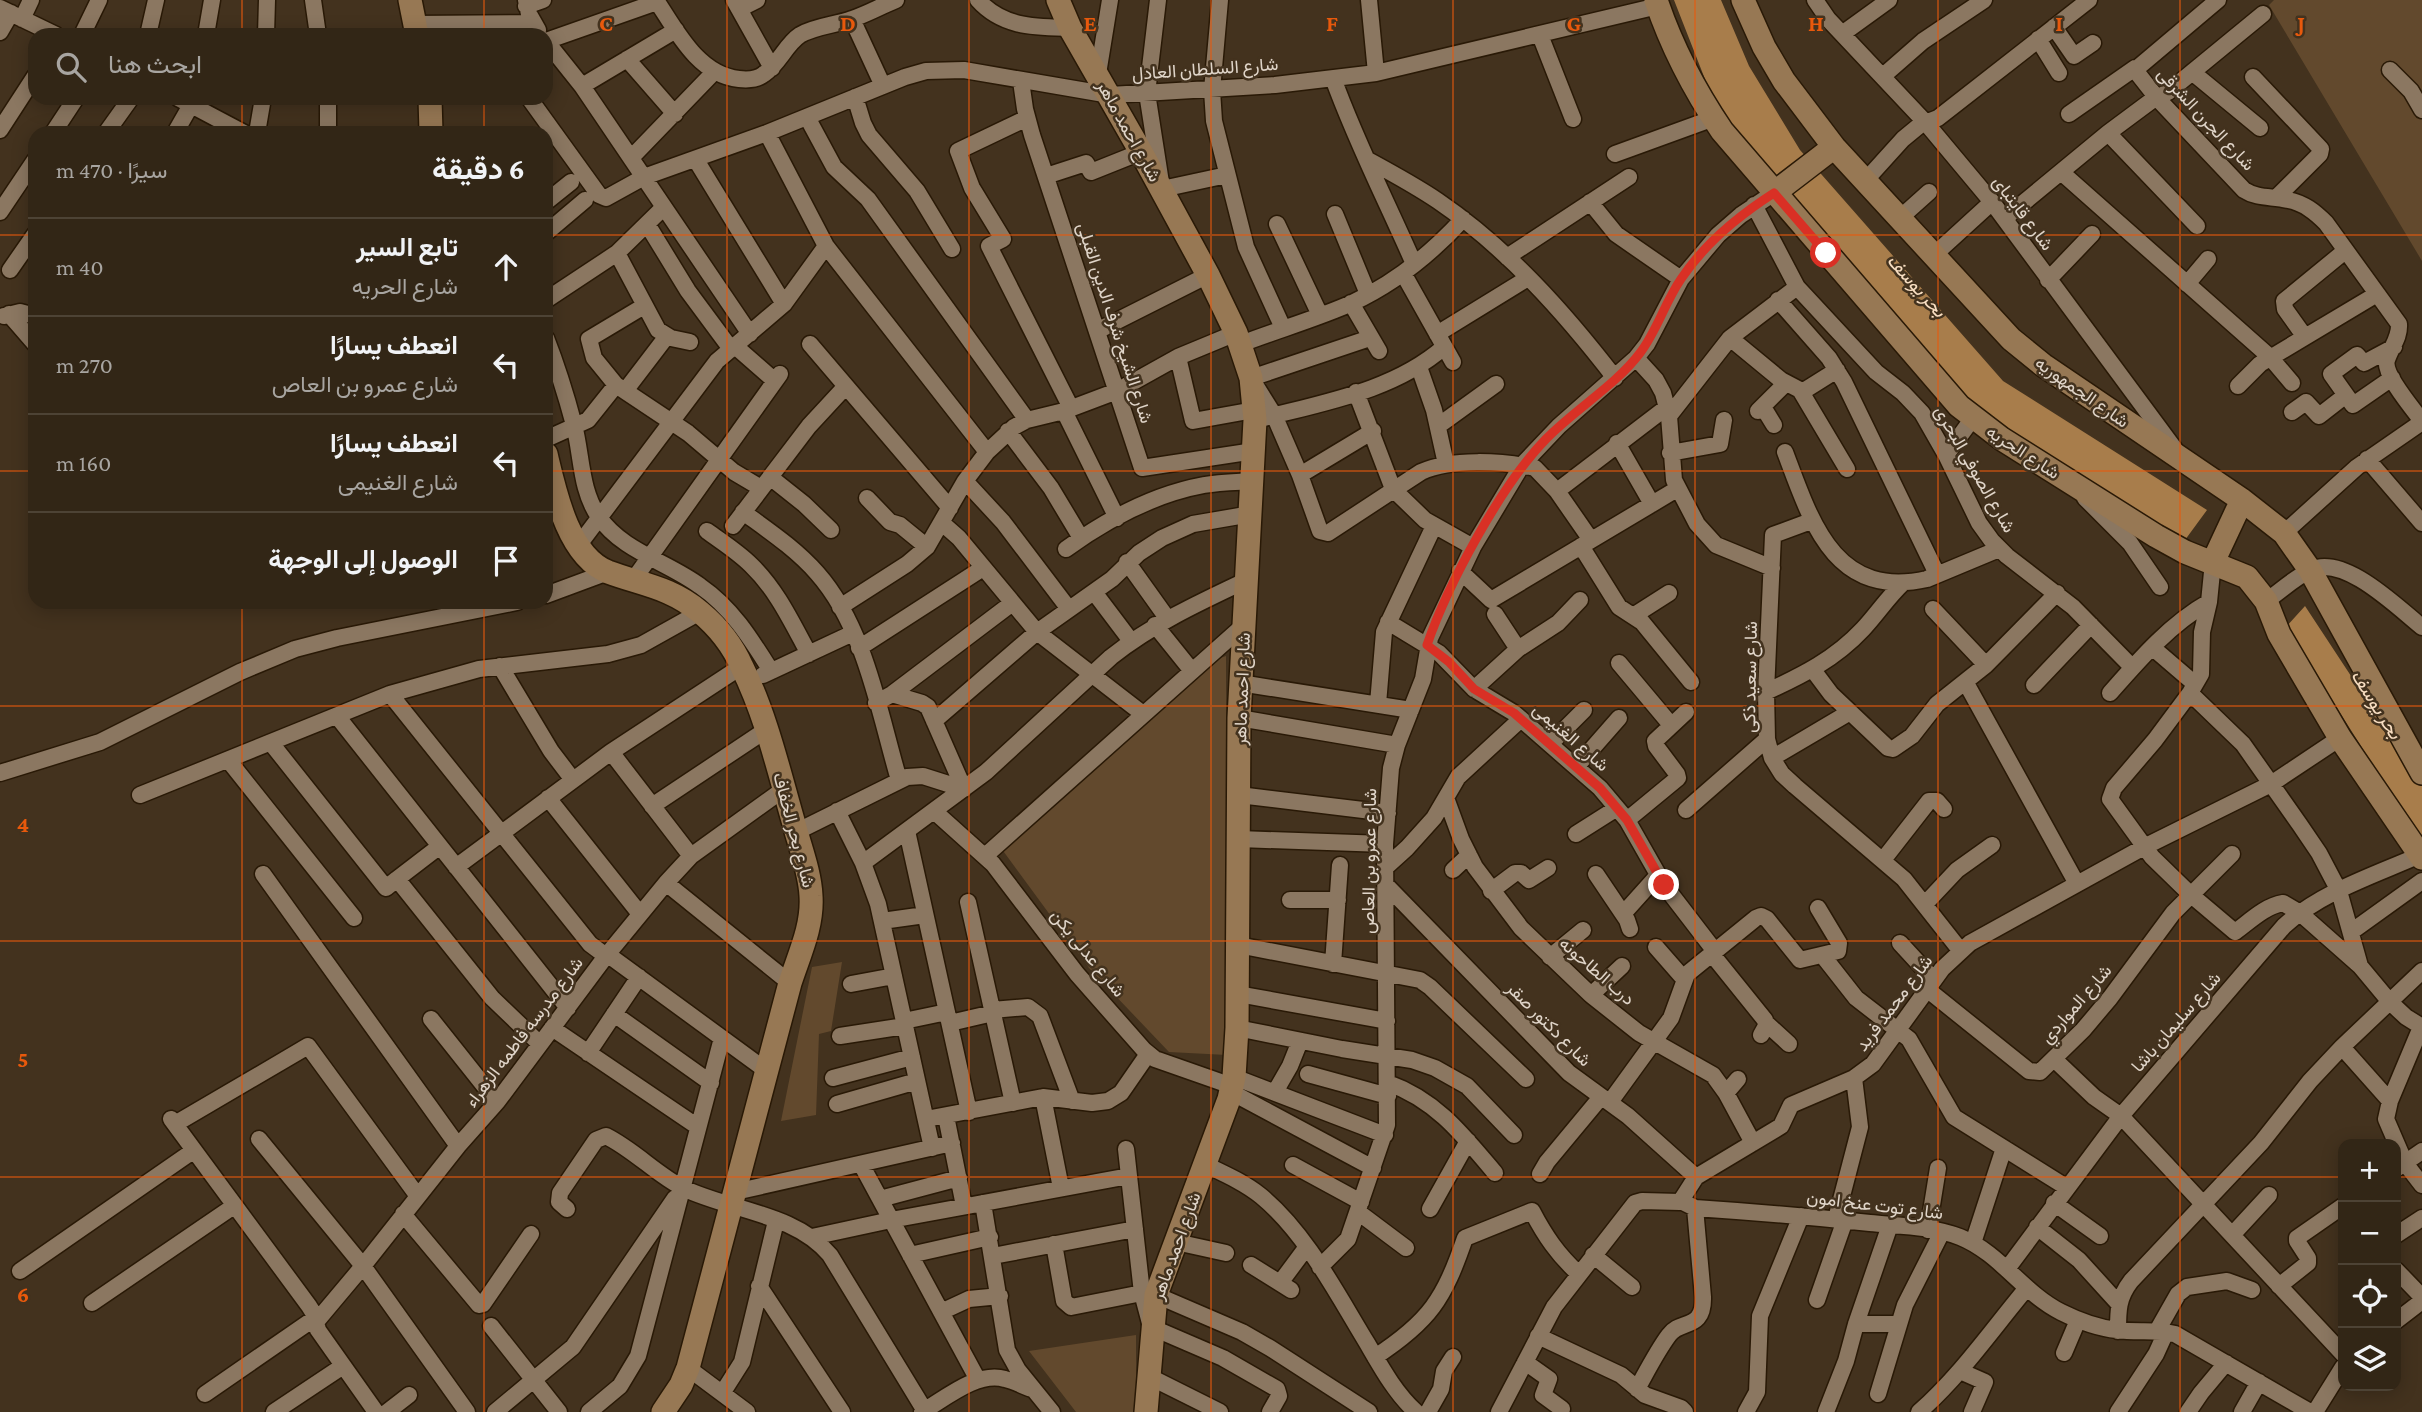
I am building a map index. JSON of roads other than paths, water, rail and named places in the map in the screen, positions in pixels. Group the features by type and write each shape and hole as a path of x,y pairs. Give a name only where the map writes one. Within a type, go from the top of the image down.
{"street":[{"path":"0,32 11,13 31,0"},
{"path":"86,28 100,0"},
{"path":"150,28 156,0"},
{"path":"206,28 212,0"},
{"path":"266,28 267,0"},
{"path":"313,0 317,28"},
{"path":"410,0 415,28"},
{"path":"537,28 526,3 543,0"},
{"path":"757,0 736,5 772,68"},
{"path":"553,38 657,1 692,52 715,71 733,78 750,80 761,77 772,68 797,36 852,19 896,0"},
{"path":"978,0 991,12 1017,24 1070,28"},
{"name":"شارع احمد ماهر","path":"1059,0 1070,28 1110,95 1208,275 1238,339 1261,415 1254,451 1240,683 1238,995 1232,1085 1206,1165 1176,1242 1149,1294 1151,1327 1146,1412"},
{"path":"1098,74 1110,0"},
{"path":"1158,0 1147,93 1162,190 1227,175"},
{"path":"1220,0 1212,90 1214,121 1246,247 1283,328"},
{"path":"1369,0 1376,73"},
{"name":"شارع الجمهوريه","path":"1743,0 1764,47 1829,151 1865,181 2021,348 2242,500 2284,533 2311,570 2422,773"},
{"name":"شارع قايتباى","path":"1815,0 1842,34 1926,122 2005,218 2184,462"},
{"path":"1842,34 1889,0"},
{"path":"1883,76 1923,41 1984,0"},
{"path":"1865,181 1903,139 1926,122 1938,118 2089,0"},
{"name":"شارع الجرن الشرقى","path":"2218,0 2135,68 2157,98 2244,190 2260,197 2299,203 2318,215 2399,324 2399,331 2386,365 2392,378"},
{"name":"شارع السلطان العادل","path":"553,131 601,197 606,198 644,177 768,133 915,74 944,69 964,71 1110,95 1212,90 1376,73 1540,35 1657,3"},
{"name":"شارع الحريه","path":"1657,3 1677,50 1714,118 1778,189 1947,393 1973,418 2171,544 2247,577 2266,601 2280,634 2340,738 2421,857"},
{"path":"11,13 42,28"},
{"path":"2005,218 2108,133 2168,92 2263,14"},
{"path":"852,19 883,86"},
{"path":"2054,27 2074,56 2092,43"},
{"path":"582,86 676,30"},
{"path":"1540,35 1573,119"},
{"path":"2038,39 2059,73"},
{"path":"553,59 582,86 750,334"},
{"path":"627,59 675,114"},
{"path":"2069,114 2135,68"},
{"path":"2390,69 2411,91 2422,110"},
{"path":"631,158 715,71"},
{"path":"2192,72 2260,128"},
{"path":"2253,77 2321,149 2276,198"},
{"path":"1333,78 1353,131 1368,160 1408,269 1453,362"},
{"name":"شارع الشيخ شرف الدين القبلى","path":"1021,81 1027,118 1143,469 1254,451"},
{"path":"0,130 28,87"},
{"path":"855,97 869,135 917,191 952,249"},
{"path":"58,126 71,105"},
{"path":"111,126 126,105"},
{"path":"178,126 185,105"},
{"path":"195,105 227,126"},
{"path":"258,126 262,105"},
{"path":"328,105 328,126"},
{"path":"431,126 433,105"},
{"name":"شارع السلطان العادل","path":"534,105 549,126"},
{"path":"807,117 834,167 868,199 1027,420"},
{"path":"1027,118 958,151 972,188 1003,239 989,246 1117,517"},
{"path":"1615,153 1714,118"},
{"path":"768,133 826,246 987,452"},
{"path":"2108,133 2197,226"},
{"path":"1778,189 1829,151"},
{"path":"1046,176 1086,163 1091,172 1141,152"},
{"path":"696,160 784,304"},
{"path":"1368,160 1437,200 1507,257 1586,339 1615,378"},
{"path":"0,212 28,170"},
{"path":"2061,172 2270,357 2292,383"},
{"path":"1507,257 1629,177"},
{"path":"553,196 571,182"},
{"name":"شارع عمرو بن العاص","path":"1320,1267 1348,1239 1385,1135 1388,1056 1385,844 1391,768 1397,745 1423,679 1427,645 1460,571 1522,466 1559,426 1636,358 1647,344 1681,279 1718,235 1778,189"},
{"path":"1900,218 1928,192"},
{"path":"553,227 585,200"},
{"path":"1590,202 1616,234 1681,279"},
{"path":"1934,255 1992,202"},
{"name":"شارع الصوفي البحرى","path":"1755,205 1797,286 1876,372 1913,402 1922,413 1979,523 1999,549 2057,593 2132,667"},
{"path":"553,295 617,253 664,206"},
{"path":"1335,214 1368,294"},
{"path":"840,607 908,564 927,547 965,481 987,452 1009,431 1027,420 1068,409 1117,391 1178,357 1283,328 1351,303 1431,252 1463,219"},
{"path":"634,579 777,378 749,361 733,347 688,291 646,224"},
{"path":"1277,224 1320,315"},
{"path":"2048,280 2092,234"},
{"path":"10,270 28,244"},
{"path":"578,546 717,361 784,304 826,246"},
{"path":"2305,337 2285,309 2284,301 2345,251"},
{"path":"617,253 654,325 667,336 690,342"},
{"path":"2187,284 2208,259"},
{"path":"1097,331 1208,275"},
{"path":"1178,357 1192,419 1195,422 1261,415 1394,380 1419,367 1441,341 1528,278"},
{"path":"1557,491 1617,443 1668,411 1730,338 1797,286"},
{"path":"2238,386 2251,371 2270,357 2377,294"},
{"path":"1778,300 1837,370 1851,394 1937,574"},
{"path":"1251,378 1374,345 1351,303"},
{"path":"644,306 588,340 594,358 621,388 672,421 745,479 765,482 804,504 831,530"},
{"path":"4,316 20,312 28,314"},
{"path":"4,316 28,338"},
{"path":"553,436 575,427 594,414 667,336"},
{"path":"1730,338 1786,383 1797,387 1847,469"},
{"path":"810,344 950,508"},
{"path":"2284,533 2367,459 2422,421 2392,378 2354,404 2331,374 2357,355 2364,363 2393,347"},
{"path":"1636,358 1656,380 1668,411 1672,472 1677,489 1696,524 1709,539 1724,550 1772,568"},
{"path":"553,359 575,427 589,498 599,518 633,548 689,578 719,600 745,629 771,671"},
{"path":"1419,367 1447,464"},
{"path":"1801,392 1837,370"},
{"path":"1774,425 1761,409 1786,383"},
{"path":"1438,426 1496,384"},
{"path":"733,526 809,426 846,386"},
{"path":"1356,392 1393,489 1434,526 1473,547"},
{"path":"2292,412 2306,402 2318,416 2346,395"},
{"path":"1261,415 1300,475 1322,533 1328,533 1421,472 1447,464 1535,468 1557,491 1619,607 1642,622 1691,682"},
{"path":"1946,455 1973,418"},
{"path":"1671,453 1720,444 1724,419"},
{"path":"1009,431 1051,488 1081,538"},
{"path":"1300,475 1373,431"},
{"path":"1617,443 1652,504"},
{"path":"1785,452 1811,521 1821,537 1846,564 1873,578 1903,583 1927,579 1999,549"},
{"path":"2367,459 2422,523"},
{"name":"شارع بحر الخفاف","path":"553,481 559,504 578,546 596,565 608,572 658,586 700,612 731,646 746,674 766,730 810,882 811,908 806,934 790,983 688,1368 681,1385 663,1412"},
{"path":"965,481 1003,522 1069,609"},
{"path":"1066,549 1117,517 1187,489 1223,482 1253,481"},
{"path":"2072,483 2130,543 2160,587"},
{"path":"1460,571 1490,600 1677,489"},
{"path":"867,498 890,522 900,525 927,547"},
{"path":"2242,500 2213,562 2209,602 2202,632 2201,674 2193,689 2111,793 2112,803 2162,869 2235,932 2275,904 2284,903 2300,913 2360,966 2373,985 2421,1027 2390,1101 2386,1119 2392,1139"},
{"path":"743,512 782,540 816,572 840,607 856,640 899,780"},
{"path":"934,721 1037,632 1112,579 1128,562 1162,538 1186,527 1251,514"},
{"name":"شارع سعيد ذكى","path":"1811,521 1774,534 1766,692 1767,739 1772,758 1789,780 1883,860 1924,904 1960,950"},
{"path":"942,523 959,538 1011,604 1037,632 1143,715"},
{"path":"1378,704 1384,632 1434,526"},
{"path":"706,531 739,554 762,576 809,654"},
{"path":"1128,562 1192,671"},
{"path":"2266,601 2311,570 2325,565 2355,576 2422,627"},
{"path":"456,867 611,752 746,674 771,671 809,654 856,640 983,568"},
{"path":"553,592 608,572"},
{"path":"863,863 964,789 1131,641 1161,621 1247,580"},
{"path":"1766,692 1813,670 1852,640 1903,583"},
{"path":"1094,592 1131,641"},
{"path":"1633,616 1670,593"},
{"path":"1813,670 1822,684 1850,712 1888,748 1893,749 1912,736 1937,704 1986,665 2057,593"},
{"path":"1474,689 1518,649 1552,628 1580,600"},
{"path":"2110,693 2132,667 2181,620 2209,602"},
{"path":"876,703 892,694 1011,604"},
{"path":"0,773 100,742 240,672 295,649 482,609"},
{"path":"1933,610 1986,665"},
{"path":"140,795 390,694 460,673 608,654 641,645 700,612"},
{"path":"1495,614 1518,649"},
{"name":"شارع الغنيمى","path":"1388,622 1427,645 1449,662 1474,689 1521,719 1600,788 1622,814 1658,875 1713,952 1749,1013 1763,1029 1789,1044"},
{"path":"985,856 1244,625"},
{"path":"2034,685 2091,625"},
{"path":"2152,648 2243,744 2319,853 2339,891 2360,966"},
{"path":"1619,663 1671,725"},
{"path":"500,666 551,751 573,780"},
{"path":"1966,682 2077,884"},
{"path":"1240,683 1411,710"},
{"path":"390,694 590,944 767,1071"},
{"path":"892,694 926,704 964,789"},
{"path":"1550,744 1584,710"},
{"path":"1576,834 1622,814 1678,778 1655,744 1656,739 1686,712"},
{"path":"1772,758 1850,712"},
{"path":"337,716 568,1007"},
{"path":"1239,718 1397,745"},
{"path":"1576,767 1619,718"},
{"path":"1385,867 1422,833 1458,777 1521,719"},
{"path":"652,806 766,730"},
{"name":"شارع محمد فريد","path":"1688,1204 1696,1177 1781,1126 1788,1108 1794,1102 1854,1078 1873,1064 1960,950 2144,847 2271,784 2340,738"},
{"path":"1686,810 1767,739"},
{"path":"271,743 386,888 440,846"},
{"path":"611,752 691,856"},
{"path":"229,761 354,918"},
{"path":"796,832 899,780 915,775 964,789"},
{"name":"شارع مدرسه فاطمه الزهراء","path":"205,1394 316,1320 497,1102 607,955 666,883 691,856 784,789"},
{"path":"1239,795 1388,813"},
{"path":"548,798 640,914"},
{"name":"درب الطاحونه","path":"1446,799 1482,886 1521,928 1591,995 1654,1042 1713,1075 1753,1143"},
{"path":"1883,860 1929,801 1937,801 1944,809"},
{"path":"837,811 863,863 882,920 932,1148"},
{"name":"شارع عدلى يكن","path":"934,811 985,856 1077,974 1148,1054 1155,1059 1232,1085"},
{"path":"907,831 969,1111"},
{"path":"1239,839 1385,844"},
{"path":"1924,904 1957,870 1992,845"},
{"name":"شارع المواردي","path":"1900,943 1931,985 2029,1071 2040,1072 2110,998 2173,913 2232,854"},
{"path":"1453,870 1469,855"},
{"name":"شارع سليمان باشا","path":"2007,1269 2121,1116 2284,926 2300,913 2339,891 2421,857"},
{"path":"1333,964 1340,865"},
{"path":"1482,886 1515,873 1521,873 1529,880 1548,868"},
{"path":"262,874 458,1146"},
{"path":"1595,874 1626,922 1658,875"},
{"path":"397,879 492,998 540,1044"},
{"path":"2351,932 2422,881"},
{"path":"666,883 790,983"},
{"name":"شارع دكتور صقر","path":"1386,885 1569,1073 1606,1099 1696,1177"},
{"path":"1290,900 1338,900"},
{"path":"968,902 1013,1103"},
{"path":"1540,1174 1547,1161 1606,1099 1654,1042 1671,1018 1684,979 1692,969 1761,916 1767,919 1798,959 1836,953 1840,946 1818,908"},
{"path":"882,920 925,915"},
{"path":"1550,957 1583,930"},
{"path":"1238,945 1413,978 1425,983 1526,1079"},
{"path":"1656,947 1684,979"},
{"path":"1823,956 1856,998 1899,1030 1914,1048 1954,1117 2066,1187"},
{"path":"1591,995 1622,966"},
{"path":"2118,1331 2118,1303 2131,1281 2261,1143 2310,1081 2342,1046 2422,971"},
{"path":"850,984 894,976"},
{"path":"588,1053 639,977"},
{"path":"1238,995 1387,1021"},
{"path":"840,1036 948,1017 1028,1007 1040,1016 1072,1101"},
{"path":"614,1014 711,1083"},
{"path":"431,1019 497,1102"},
{"path":"552,1028 698,1127"},
{"path":"1237,1028 1412,1060 1456,1079 1475,1094 1514,1135"},
{"path":"589,1412 620,1385 638,1356 722,1038"},
{"path":"1275,1093 1300,1041"},
{"path":"376,1412 318,1330 309,1306 173,1122 308,1046 418,1195"},
{"path":"2342,1046 2390,1101"},
{"path":"926,1119 1044,1097 1100,1103 1121,1093 1148,1054"},
{"path":"834,1078 912,1057"},
{"path":"2054,1059 2094,1097 2121,1116 2338,1349"},
{"path":"1308,1074 1388,1090 1427,1102 1450,1121 1495,1173"},
{"path":"1817,1300 1840,1220 1860,1127 1854,1078"},
{"path":"1726,1093 1738,1079"},
{"path":"836,1104 917,1081"},
{"path":"1232,1085 1275,1093 1385,1135"},
{"path":"1232,1085 1373,1168"},
{"path":"1044,1097 1061,1188"},
{"path":"946,1116 964,1206"},
{"path":"567,1209 559,1202 559,1195 596,1140 603,1136 610,1138 683,1187 733,1199 812,1237 830,1255 923,1411 946,1406 978,1380 991,1377 1004,1378 1034,1390"},
{"path":"259,1139 363,1266 467,1412"},
{"path":"1430,1209 1468,1142"},
{"path":"733,1199 861,1164 952,1143"},
{"path":"1973,1243 2004,1148"},
{"path":"1126,1149 1135,1229 1149,1294"},
{"path":"2401,1165 2422,1150"},
{"path":"20,1271 193,1151"},
{"path":"861,1164 978,1380"},
{"path":"1206,1165 1260,1195 1283,1217 1320,1267 1395,1390 1417,1411 1441,1389 1444,1371 1453,1357"},
{"path":"1293,1165 1360,1207 1406,1248"},
{"path":"2401,1167 2422,1185"},
{"path":"1878,1394 1898,1324 1935,1231 1938,1168"},
{"path":"812,1237 1129,1176"},
{"path":"880,1199 959,1178"},
{"path":"495,1412 565,1356 581,1338 683,1187"},
{"path":"2232,1234 2269,1195"},
{"path":"1499,1412 1554,1307 1634,1203 1643,1200 1688,1204 1703,1297 1702,1309 1691,1324 1671,1331 1637,1389"},
{"path":"983,1203 1007,1350 1018,1370 1052,1412"},
{"path":"2054,1203 2100,1236"},
{"name":"شارع توت عنخ امون","path":"1688,1204 1935,1231 1973,1243 2007,1269 2026,1289 2078,1320 2118,1331 2162,1331 2183,1338 2312,1412"},
{"path":"92,1303 234,1206"},
{"path":"2279,1286 2308,1263 2297,1238 2338,1209"},
{"path":"1375,1357 1403,1339 1430,1312 1451,1278 1465,1238 1532,1211 1549,1244 1560,1258 1579,1274"},
{"path":"403,1214 480,1306 531,1234"},
{"path":"1746,1412 1757,1392 1760,1316 1801,1216"},
{"path":"2401,1232 2422,1218"},
{"path":"723,1392 742,1362 776,1221"},
{"path":"1826,1412 1846,1361 1890,1225"},
{"path":"2037,1227 2079,1260 2118,1303"},
{"path":"993,1256 1135,1229"},
{"path":"910,1255 990,1237"},
{"path":"1176,1242 1226,1253"},
{"path":"1054,1244 1064,1301 1068,1306 1149,1294 1261,1342 1369,1412"},
{"path":"1251,1265 1285,1287 1306,1248"},
{"path":"1593,1255 1632,1287"},
{"path":"2118,1412 2156,1354 2162,1331 2178,1294 2188,1287 2227,1281 2247,1295 2268,1273"},
{"path":"2401,1276 2422,1299 2401,1317"},
{"path":"759,1286 842,1412"},
{"path":"1919,1412 1960,1371 2026,1289"},
{"path":"941,1312 969,1299 1000,1296"},
{"path":"2064,1353 2078,1320"},
{"path":"1856,1324 1898,1324"},
{"path":"491,1325 559,1412"},
{"path":"1151,1327 1223,1358 1277,1389 1279,1396 1270,1412"},
{"path":"1538,1336 1621,1375 1650,1397 1681,1408 1685,1412"},
{"path":"1525,1362 1549,1379 1543,1395 1562,1409"},
{"path":"2188,1412 2226,1363"},
{"path":"274,1412 343,1366"},
{"path":"688,1368 747,1412"},
{"path":"1960,1371 1985,1382 1972,1412"},
{"path":"2312,1412 2338,1374"},
{"path":"1148,1376 1220,1412"},
{"path":"2242,1412 2259,1382"},
{"path":"387,1412 409,1395"}],"water":[{"name":"بحر يوسف","path":"1674,0 1721,0 1749,66 1800,150 2003,381 2207,510 2185,540 1984,415 1856,277 1728,120 1712,97"},
{"path":"2305,606 2422,784 2422,843 2286,627"}]}
